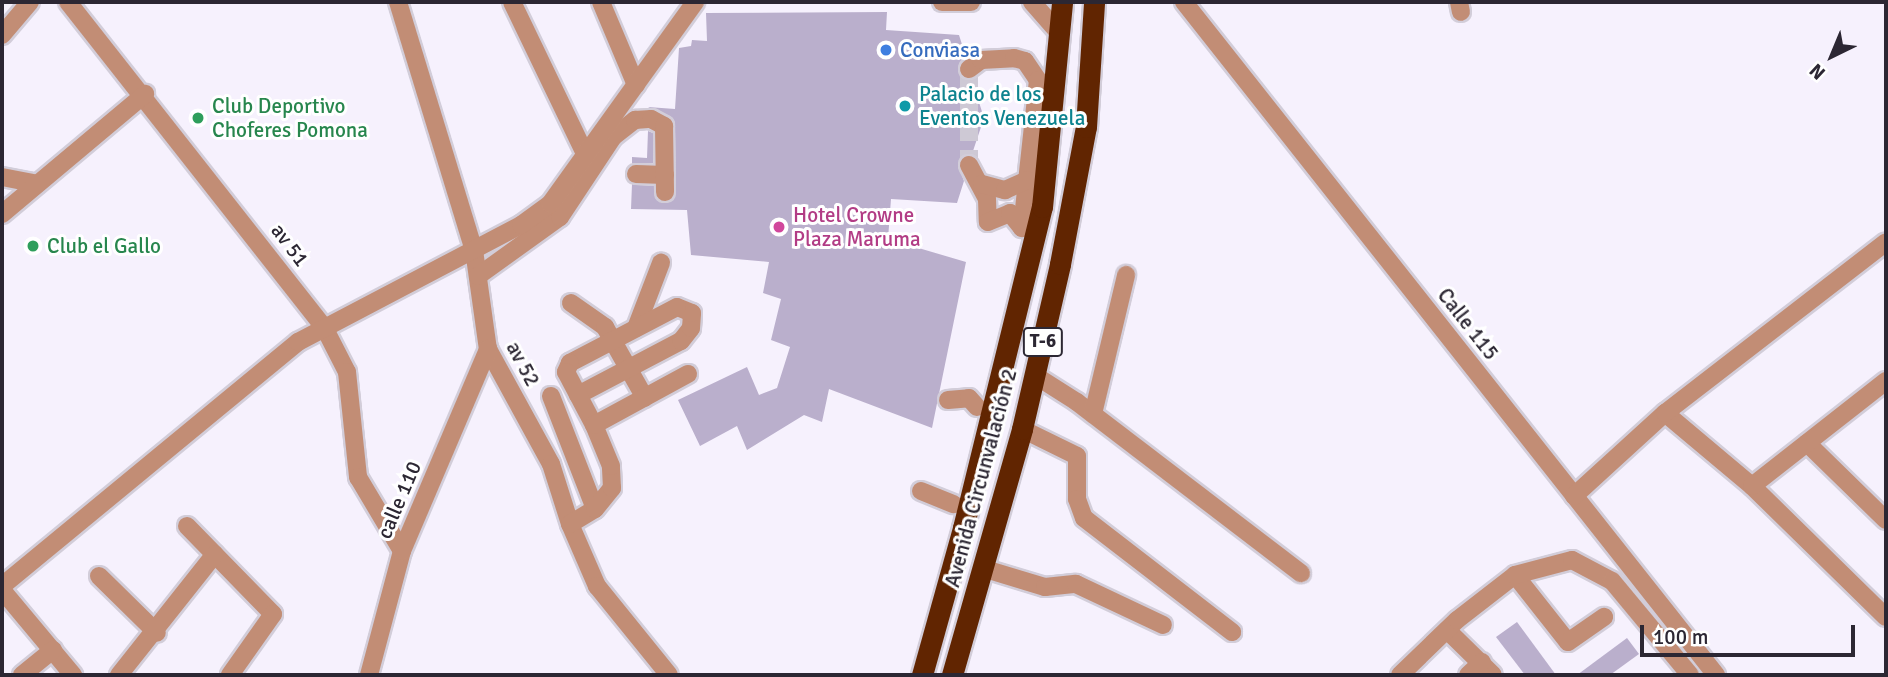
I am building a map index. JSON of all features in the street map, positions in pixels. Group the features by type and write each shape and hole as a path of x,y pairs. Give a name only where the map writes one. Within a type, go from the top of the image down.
{"highway":[{"name":"Avenida Circunvalación 2","path":"922,675 1042,207 1062,2"},
{"name":"Avenida Circunvalación 2","path":"952,675 1035,376 1086,127 1094,2"}],"street":[{"path":"2,36 30,2"},
{"name":"av 51","path":"68,2 145,94 325,329 347,372 358,477 402,551"},
{"name":"av 52","path":"398,2 474,250 488,349 551,464 570,524 597,586 669,675"},
{"path":"512,2 586,156"},
{"path":"601,2 636,85"},
{"path":"942,2 971,2"},
{"path":"1032,2 1059,33"},
{"name":"Calle 115","path":"1184,2 1716,675"},
{"path":"73,675 2,588 298,342 474,250 550,204 636,85 687,6"},
{"path":"969,69 981,60 1014,58 1034,69 1038,80 1022,229 1010,213 1000,213 988,222 982,184 969,165"},
{"path":"2,214 145,94"},
{"path":"478,276 560,217 624,126 644,119 664,126 665,183 636,174"},
{"path":"2,177 37,184"},
{"path":"982,184 1005,190 1027,180"},
{"path":"1574,496 1665,413 1886,242"},
{"path":"636,328 661,263"},
{"path":"1093,414 1126,275"},
{"path":"571,303 591,314 614,340 645,398"},
{"path":"570,524 595,509 614,479 594,425 578,395 567,367 677,307 692,313 691,328 681,341 630,371 578,395"},
{"name":"calle 110","path":"369,675 402,551 488,349"},
{"path":"594,425 688,374"},
{"path":"1035,376 1093,414 1301,573"},
{"path":"1752,486 1886,381"},
{"path":"951,392 968,398 979,398"},
{"path":"551,397 595,509"},
{"path":"1665,413 1752,486 1886,617"},
{"path":"1022,429 1077,456 1077,499 1084,518 1232,632"},
{"path":"1807,443 1886,520"},
{"path":"921,491 954,504"},
{"path":"187,526 273,614 230,675"},
{"path":"119,675 157,633 215,554"},
{"path":"1400,675 1447,630 1515,575 1572,560 1612,581 1690,675"},
{"path":"982,568 1045,587 1076,584 1163,625"},
{"path":"1515,575 1568,642 1604,617"},
{"path":"99,576 157,633"},
{"path":"1447,630 1487,669 1468,675"},
{"path":"22,675 53,650"}],"building":[{"name":"Hotel Crowne Plaza Maruma","path":"887,12 886,30 959,35 966,57 958,71 964,79 972,80 984,118 972,154 963,155 958,164 964,181 957,203 891,199 888,239 966,262 932,428 829,389 822,422 804,415 747,450 737,426 700,446 678,400 747,367 759,395 777,388 790,347 771,340 781,299 763,293 769,262 691,255 687,210 631,209 632,184 654,186 656,198 664,203 676,192 674,121 648,107 675,109 679,48 691,46 692,40 707,41 706,13"},
{"path":"648,131 653,133 653,163 632,164 632,157 647,158"},
{"path":"1517,622 1556,675 1525,675 1496,637"},
{"path":"1627,638 1639,654 1610,675 1577,675"}],"tunnel":[{"path":"969,69 969,165"}],"place":[{"name":"Conviasa","path":"886,50"},
{"name":"Palacio de los Eventos Venezuela","path":"905,106"},
{"name":"Club Deportivo Choferes Pomona","path":"198,118"},
{"name":"Hotel Crowne Plaza Maruma","path":"779,227"},
{"name":"Club el Gallo","path":"33,246"}]}
